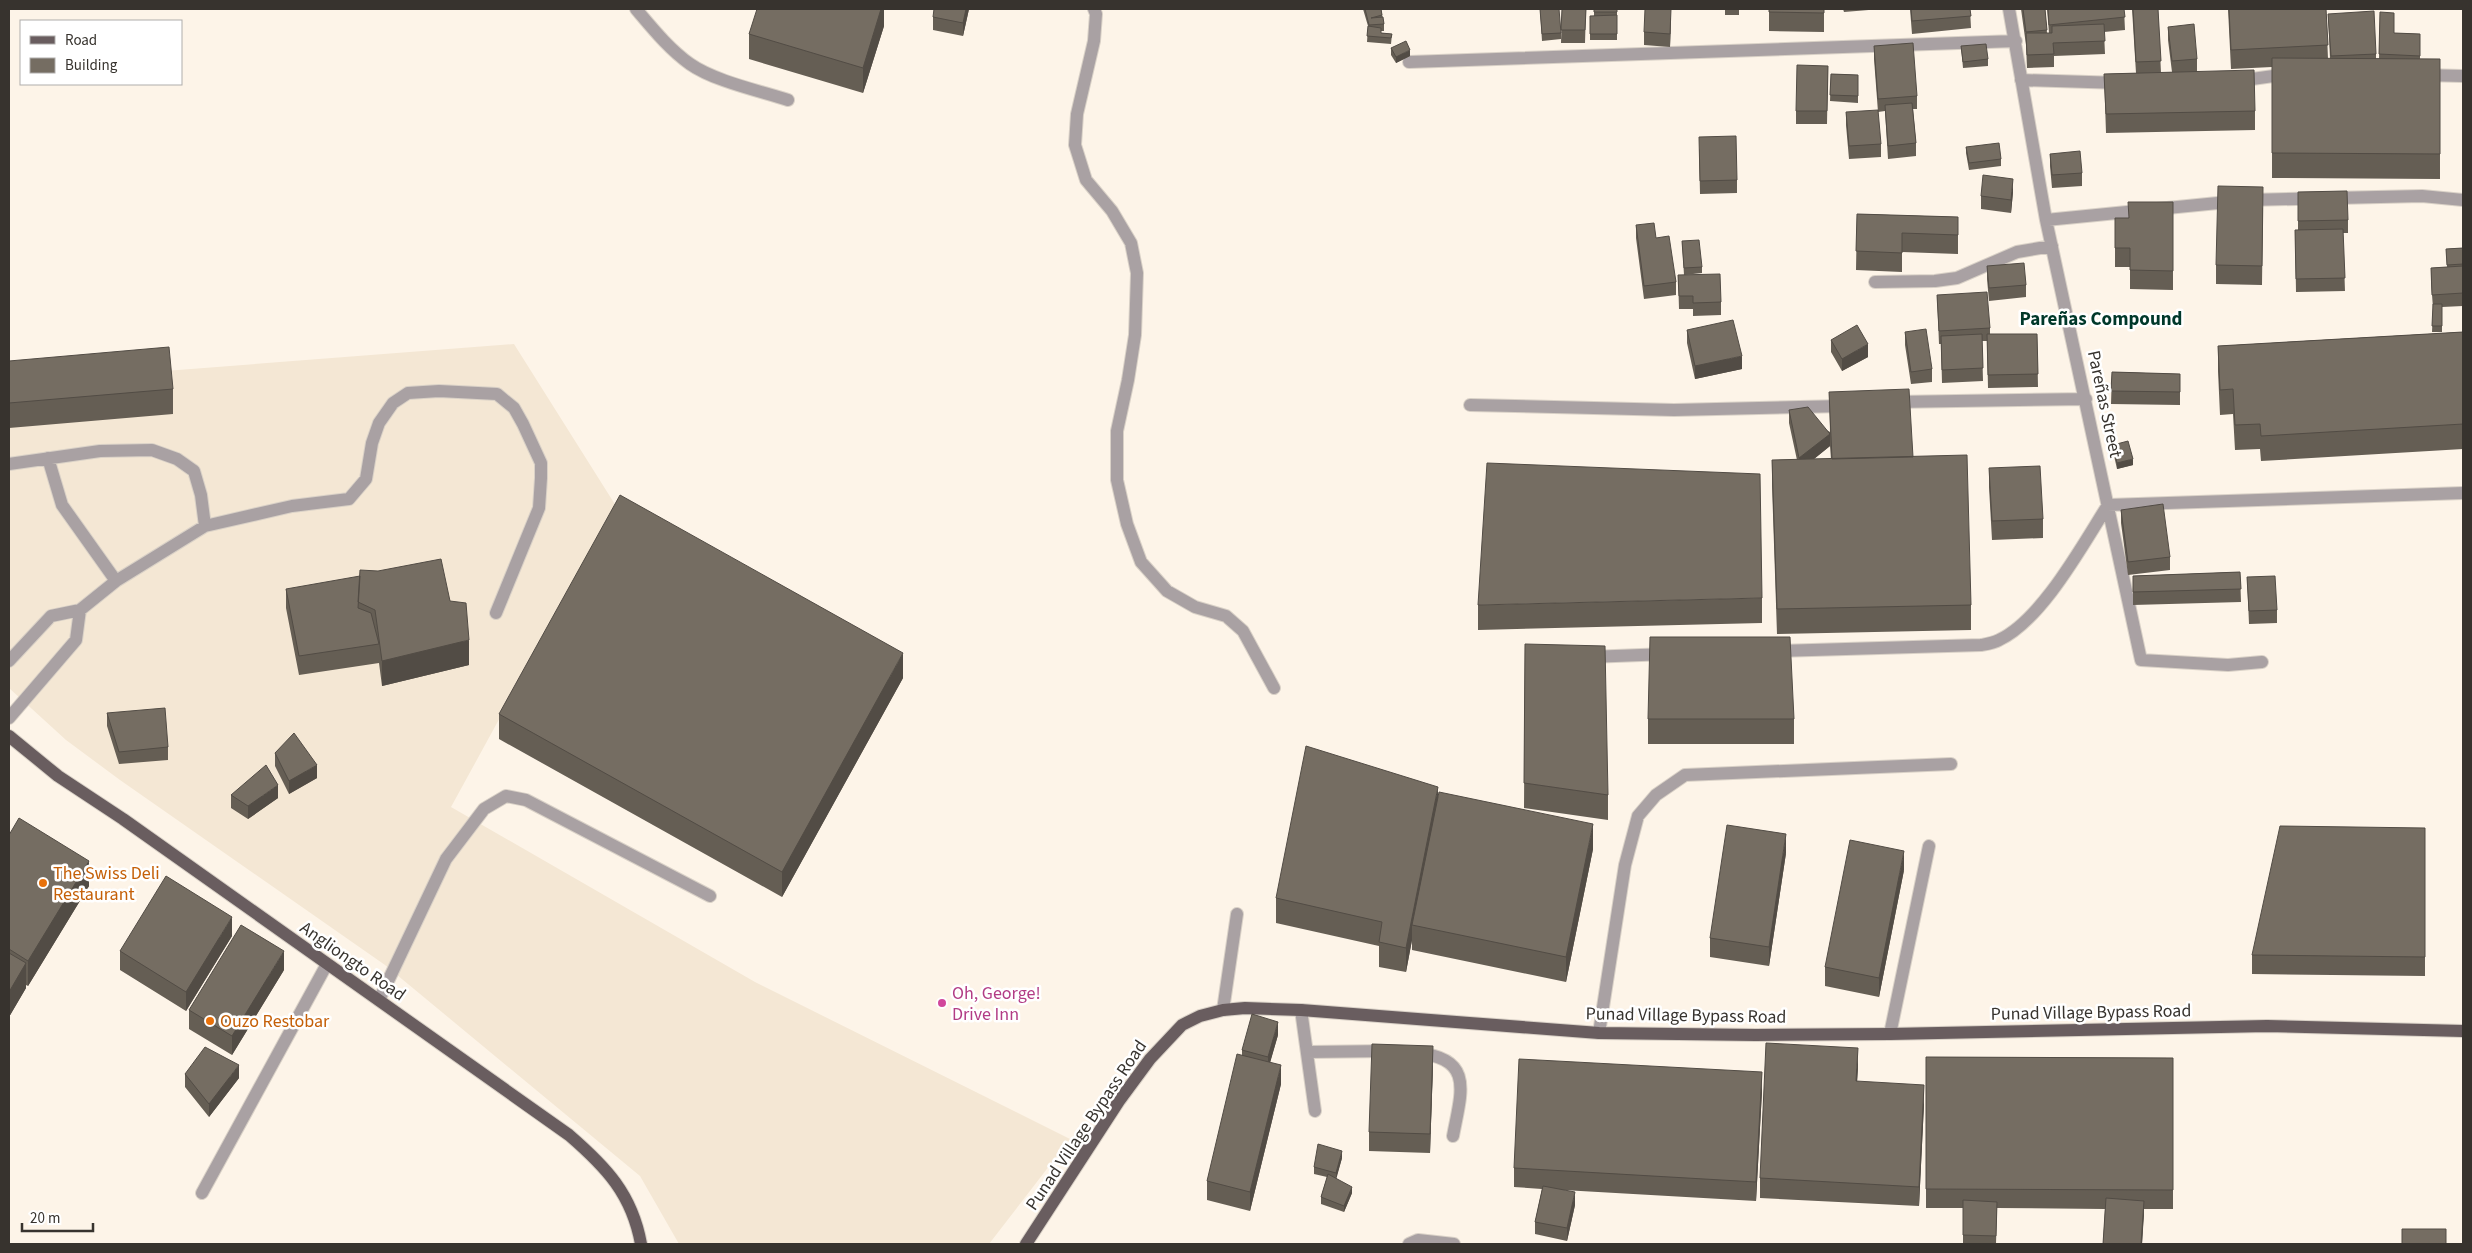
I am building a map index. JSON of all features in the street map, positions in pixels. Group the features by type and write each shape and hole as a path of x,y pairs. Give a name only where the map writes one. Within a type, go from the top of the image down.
{"main road":[{"name":"Angliongto Road","path":"9,736 58,776 123,819 550,1120 600,1162 623,1191 637,1224 640,1244"},
{"name":"Punad Village Bypass Road","path":"1026,1244 1119,1101 1150,1059 1182,1025 1200,1016 1223,1010 1245,1008 1302,1010 1599,1033 1890,1034 2267,1026 2463,1031"}],"street":[{"path":"636,9 661,39 691,65 727,81 788,100"},
{"path":"1094,9 1096,14 1094,42 1076,114 1075,145 1086,180 1112,211 1131,243 1137,273 1135,335 1117,431 1116,480 1127,524 1140,562 1167,592 1195,607 1226,616 1243,631 1274,688"},
{"name":"Pareñas Street","path":"2009,9 2046,220 2141,660 2228,664 2262,662"},
{"path":"1409,62 2016,41"},
{"path":"2228,82 2280,74 2299,74"},
{"path":"2405,75 2463,76"},
{"path":"2021,80 2131,83"},
{"path":"2046,220 2248,200 2422,196 2463,200"},
{"path":"1875,282 1935,281 1957,278 2017,252 2052,246"},
{"path":"9,661 51,616 80,610 116,581 205,526 292,506 349,499 366,479 379,423 392,404 408,393 439,391 497,394 514,408 541,463 539,508 496,613"},
{"path":"1878,403 1976,399 2086,399"},
{"path":"1470,405 1674,410 1859,405"},
{"path":"9,464 100,452 152,450 177,459 194,471 202,495 205,526"},
{"path":"48,458 62,505 116,581"},
{"path":"1766,652 1981,645 1999,641 2017,629 2039,606 2072,561 2108,505 2463,493"},
{"path":"9,718 76,640 80,610"},
{"path":"1579,657 1677,654"},
{"path":"1599,1033 1625,865 1638,816 1656,795 1686,775 1951,764"},
{"path":"379,1000 446,859 484,809 506,796 526,800 710,896"},
{"path":"1890,1034 1929,846"},
{"path":"1223,1010 1237,914"},
{"path":"202,1193 327,964"},
{"path":"1302,1010 1315,1111"},
{"path":"1307,1052 1400,1051 1434,1054 1452,1063 1458,1075 1461,1092 1453,1136"},
{"path":"1409,1244 1418,1240 1454,1244"}],"shaded area":[{"path":"514,344 616,506 451,807 755,982 1070,1139 989,1244 679,1244 640,1176 385,965 120,780 66,740 9,688 9,383"}],"building":[{"path":"757,9 881,9 863,68 749,34"},
{"path":"934,9 966,9 963,23 933,17"},
{"path":"1365,9 1381,9 1382,15 1371,18 1383,17 1384,24 1369,25"},
{"path":"1540,9 1559,9 1561,33 1542,34"},
{"path":"1562,9 1586,9 1585,30 1561,30"},
{"path":"1594,9 1617,9 1617,12 1594,12"},
{"path":"1645,9 1671,9 1670,34 1644,32"},
{"path":"1769,9 1824,9 1824,13 1769,12"},
{"path":"1911,9 1970,9 1971,16 1912,21"},
{"path":"2023,9 2045,9 2047,30 2026,32"},
{"path":"2048,9 2124,9 2125,17 2049,25"},
{"path":"2133,9 2158,9 2161,61 2136,62"},
{"path":"2229,9 2326,9 2328,45 2231,50"},
{"path":"2374,11 2376,54 2331,56 2328,14"},
{"path":"2380,12 2394,13 2394,33 2420,34 2420,56 2379,54"},
{"path":"1617,15 1617,34 1590,34 1590,16"},
{"path":"2104,24 2105,41 2053,43 2054,54 2027,55 2026,33 2052,33 2052,26"},
{"path":"2194,24 2197,59 2172,61 2168,27"},
{"path":"1368,26 1381,28 1381,33 1392,34 1391,38 1367,36"},
{"path":"1406,41 1410,50 1396,57 1391,48"},
{"path":"1913,43 1917,96 1878,99 1874,46"},
{"path":"1986,44 1988,59 1963,62 1961,46"},
{"path":"2272,58 2440,59 2440,154 2272,153"},
{"path":"1797,65 1828,66 1827,111 1796,111"},
{"path":"2254,70 2255,111 2106,114 2104,74"},
{"path":"1831,74 1858,75 1858,96 1830,95"},
{"path":"1912,103 1916,143 1888,146 1885,105"},
{"path":"1878,110 1881,144 1849,146 1846,112"},
{"path":"1736,136 1737,180 1700,181 1699,137"},
{"path":"1999,143 2001,159 1969,163 1966,147"},
{"path":"2080,151 2082,173 2052,175 2050,154"},
{"path":"1983,175 2013,179 2011,200 1981,196"},
{"path":"2218,186 2263,187 2262,266 2216,265"},
{"path":"2347,191 2348,220 2298,221 2298,192"},
{"path":"2128,202 2173,202 2173,271 2130,270 2130,248 2115,248 2115,218 2129,218"},
{"path":"1857,214 1958,217 1958,235 1902,233 1902,253 1856,251"},
{"path":"1654,223 1656,238 1669,236 1676,282 1644,286 1636,225"},
{"path":"2343,229 2345,278 2296,279 2295,230"},
{"path":"1699,240 1702,267 1684,268 1682,241"},
{"path":"2463,248 2463,264 2447,265 2446,249"},
{"path":"2024,263 2026,285 1989,288 1987,266"},
{"path":"2463,266 2463,293 2432,295 2431,268"},
{"path":"1720,274 1721,302 1693,303 1693,296 1679,296 1678,275"},
{"path":"1987,292 1990,328 1939,331 1937,295"},
{"path":"2433,304 2442,304 2442,326 2432,326"},
{"path":"1733,320 1742,356 1695,366 1687,330"},
{"path":"1857,325 1868,344 1842,359 1831,340"},
{"path":"1926,329 1932,369 1911,372 1905,332"},
{"path":"2463,332 2463,424 2261,436 2260,424 2235,425 2233,389 2220,390 2218,346"},
{"path":"1982,334 1983,368 1942,370 1941,336"},
{"path":"1987,334 2037,334 2038,374 1988,375"},
{"path":"169,347 173,389 9,403 9,361"},
{"path":"2112,372 2180,374 2180,392 2111,391"},
{"path":"1909,389 1913,457 1832,459 1829,392"},
{"path":"1808,407 1830,434 1799,458 1789,410"},
{"path":"2128,441 2133,459 2117,463 2113,445"},
{"path":"1967,455 1971,605 1777,609 1772,460"},
{"path":"1487,463 1760,474 1762,598 1478,605"},
{"path":"2040,466 2043,519 1992,521 1989,468"},
{"path":"620,495 903,653 782,872 499,714"},
{"path":"2163,504 2170,557 2128,562 2121,510"},
{"path":"441,559 450,601 466,603 469,640 382,661 375,610 358,602 360,570 378,571"},
{"path":"2240,572 2241,589 2133,592 2133,576"},
{"path":"360,576 358,608 371,613 379,644 299,656 286,589"},
{"path":"2275,576 2277,610 2249,611 2247,577"},
{"path":"1650,637 1790,637 1794,719 1648,719"},
{"path":"1525,644 1605,646 1608,795 1524,783"},
{"path":"165,708 168,747 119,752 107,713"},
{"path":"294,733 317,765 289,781 275,753"},
{"path":"1306,746 1438,787 1406,948 1379,942 1382,922 1276,898"},
{"path":"266,765 278,785 248,806 231,795"},
{"path":"1439,792 1593,824 1566,957 1412,925"},
{"path":"19,818 89,861 28,961 9,949 9,835"},
{"path":"1727,825 1786,834 1769,947 1710,938"},
{"path":"2280,826 2425,828 2425,957 2252,955"},
{"path":"1850,840 1904,851 1879,978 1825,967"},
{"path":"166,876 232,917 186,992 120,951"},
{"path":"241,925 284,951 232,1036 189,1010"},
{"path":"9,953 26,963 9,992"},
{"path":"1252,1014 1278,1022 1268,1057 1242,1050"},
{"path":"1766,1043 1858,1048 1856,1081 1924,1085 1919,1187 1760,1178"},
{"path":"1372,1044 1433,1046 1430,1134 1369,1132"},
{"path":"205,1047 239,1065 209,1104 185,1074"},
{"path":"1237,1054 1281,1065 1250,1192 1207,1181"},
{"path":"1926,1057 2173,1058 2173,1190 1926,1189"},
{"path":"1519,1059 1762,1072 1756,1182 1514,1168"},
{"path":"1318,1144 1342,1151 1336,1173 1314,1167"},
{"path":"1328,1174 1352,1187 1344,1206 1321,1197"},
{"path":"1543,1186 1575,1192 1567,1228 1535,1222"},
{"path":"2106,1198 2144,1201 2141,1244 2103,1244"},
{"path":"1963,1200 1997,1202 1996,1236 1963,1235"},
{"path":"2402,1229 2446,1229 2446,1244 2402,1244"}],"place":[{"name":"The Swiss Deli Restaurant","path":"43,883"},
{"name":"Oh, George! Drive Inn","path":"942,1003"},
{"name":"Ouzo Restobar","path":"210,1021"}],"district":[{"name":"Pareñas Compound","path":"2101,318"}]}
